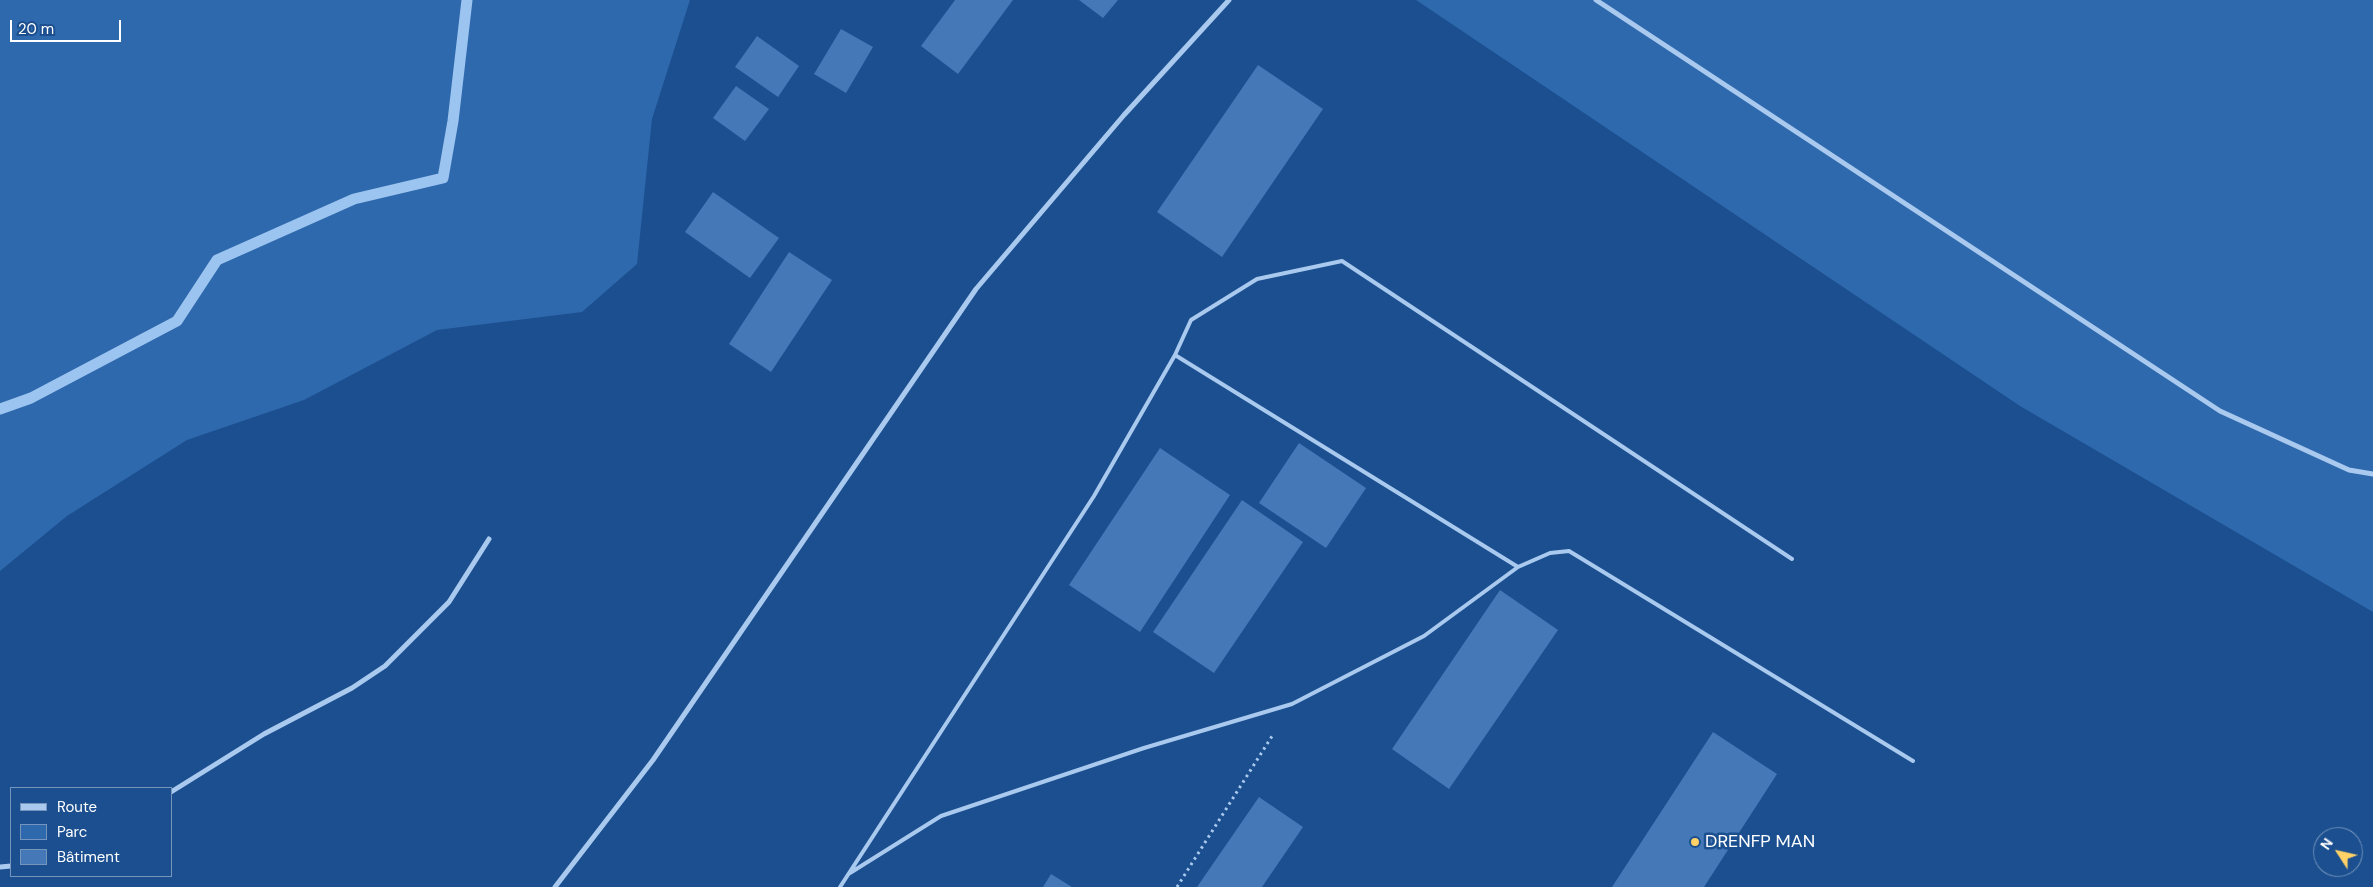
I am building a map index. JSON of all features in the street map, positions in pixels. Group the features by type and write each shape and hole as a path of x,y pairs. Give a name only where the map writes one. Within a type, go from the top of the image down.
{"street":[{"path":"556,887 653,760 976,289 1124,115 1229,0"},
{"path":"1596,0 2220,411 2349,470 2373,474"},
{"path":"172,791 264,734 352,688 385,666 449,602 489,539"}],"lane":[{"path":"840,887 1094,496 1174,355 1191,320 1257,279 1342,261 1792,559"},
{"path":"1174,355 1518,567"},
{"path":"848,875 941,816 1144,748 1292,704 1424,636 1518,567 1550,553 1569,551 1913,761"}],"path":[{"path":"1177,887 1292,704"}],"green space":[{"path":"0,0 690,0 652,119 637,264 582,312 437,330 304,400 187,440 67,516 0,571"},
{"path":"1416,0 2373,0 2373,612 2020,406"}],"building":[{"path":"955,0 1013,0 958,74 921,46"},
{"path":"1079,0 1118,0 1103,18"},
{"path":"841,29 873,47 846,93 814,74"},
{"path":"757,36 799,66 778,97 735,67"},
{"path":"1258,65 1323,109 1222,257 1157,212"},
{"path":"736,86 769,109 745,141 713,118"},
{"path":"713,192 779,238 750,278 685,232"},
{"path":"789,252 832,280 771,372 729,344"},
{"path":"1299,443 1366,488 1326,548 1259,503"},
{"path":"1160,448 1230,495 1140,632 1069,585"},
{"path":"1242,500 1303,542 1214,673 1153,632"},
{"path":"1500,590 1558,630 1449,789 1392,749"},
{"path":"1713,732 1777,774 1704,887 1612,887"},
{"path":"1259,797 1303,827 1262,887 1197,887"},
{"path":"1051,874 1072,887 1043,887"}],"waterway":[{"path":"0,409 31,398 177,321 217,260 354,199 443,178 453,121 467,0"}],"place":[{"name":"DRENFP MAN","path":"1695,842"}]}
